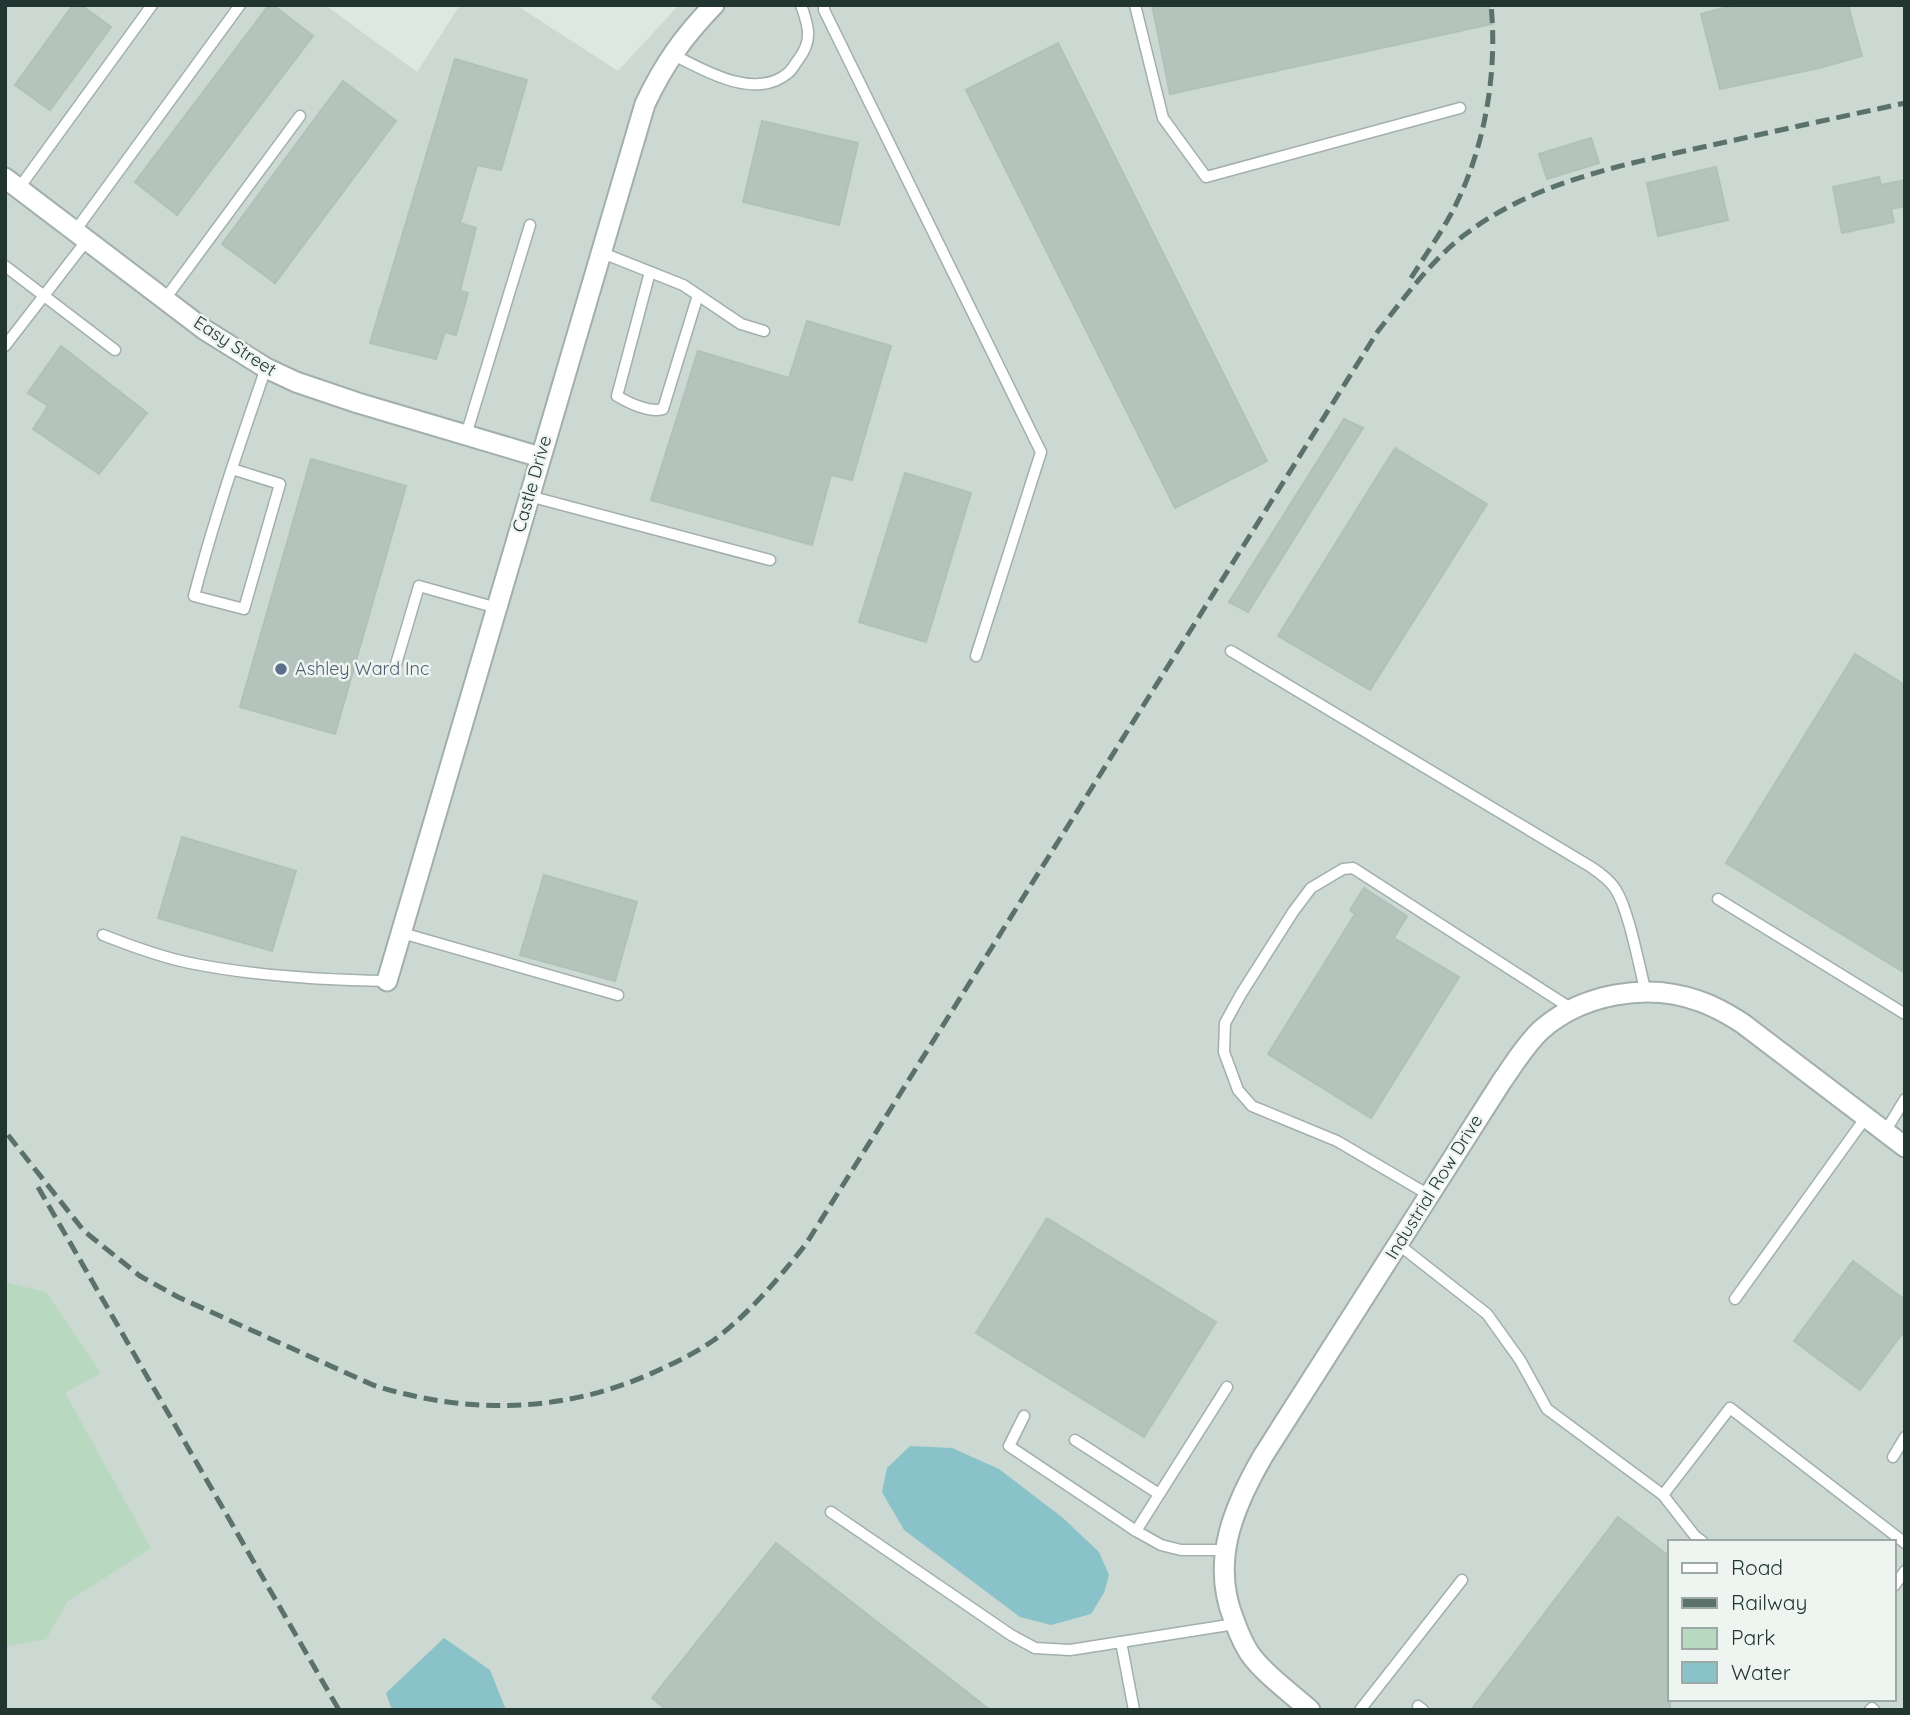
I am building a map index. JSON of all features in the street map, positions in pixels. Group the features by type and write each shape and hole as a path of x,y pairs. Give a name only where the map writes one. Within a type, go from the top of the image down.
{"street":[{"name":"Castle Drive","path":"387,981 645,104 671,54 714,5"},
{"name":"Easy Street","path":"12,183 216,337 266,368 308,387 540,457"},
{"name":"Industrial Row Drive","path":"1310,1710 1253,1658 1235,1624 1227,1601 1224,1575 1225,1550 1233,1513 1243,1489 1429,1195 1524,1049 1541,1031 1572,1009 1621,994 1672,994 1696,1000 1742,1023 1905,1147"}],"lane":[{"path":"12,183 152,5"},
{"path":"5,346 45,295 81,235 240,5"},
{"path":"671,54 731,81 754,84 771,82 788,73 809,42 810,27 801,5"},
{"path":"824,5 824,10 1041,452 976,656"},
{"path":"1135,5 1163,118 1206,177 1460,108"},
{"path":"165,299 300,116"},
{"path":"466,435 530,225"},
{"path":"600,252 683,285 741,324 764,331"},
{"path":"5,266 115,350"},
{"path":"650,272 617,396 627,402 657,411 663,409 698,295"},
{"path":"232,469 281,484 244,609 194,596 232,469 266,368"},
{"path":"529,496 770,560"},
{"path":"396,664 419,586 496,608"},
{"path":"1231,651 1513,819 1608,879 1617,891 1623,908 1646,993"},
{"path":"1429,1195 1337,1141 1252,1106 1238,1090 1229,1070 1224,1052 1225,1023 1248,982 1311,888 1343,869 1353,868 1572,1009"},
{"path":"1718,899 1905,1014"},
{"path":"402,933 618,995"},
{"path":"103,935 189,963 272,975 387,981"},
{"path":"1885,1132 1905,1099"},
{"path":"1735,1299 1866,1117"},
{"path":"1398,1244 1487,1314 1520,1360 1547,1409 1663,1495 1700,1540"},
{"path":"1136,1531 1227,1387"},
{"path":"1663,1495 1730,1408 1905,1543"},
{"path":"1024,1416 1009,1446 1136,1531 1161,1545 1181,1550 1225,1550"},
{"path":"1893,1457 1905,1437"},
{"path":"1075,1440 1159,1494"},
{"path":"831,1512 1035,1648 1070,1650 1235,1624"},
{"path":"1360,1710 1462,1580"},
{"path":"1121,1642 1134,1710"}],"shaded area":[{"path":"5,5 325,5 417,72 460,5 516,5 618,71 679,5 1905,5 1905,1710 5,1710"}],"green space":[{"path":"5,1282 46,1292 101,1373 65,1393 151,1548 67,1602 46,1639 5,1647"}],"water":[{"path":"910,1446 952,1448 999,1469 1063,1518 1099,1552 1109,1575 1104,1593 1091,1614 1051,1625 1020,1617 904,1530 882,1492 887,1468"},
{"path":"444,1638 490,1670 506,1710 392,1710 386,1693"}],"building":[{"path":"73,5 81,5 111,27 50,110 15,85"},
{"path":"269,5 273,5 313,36 177,215 135,182"},
{"path":"1152,5 1488,5 1492,24 1170,94"},
{"path":"1735,5 1848,5 1862,56 1720,89 1701,14"},
{"path":"1058,43 1267,461 1175,508 966,90"},
{"path":"455,59 527,80 501,170 477,165 460,223 476,228 460,291 468,293 456,335 445,332 436,359 370,343"},
{"path":"343,81 396,121 275,283 222,244"},
{"path":"762,121 858,143 839,225 743,202"},
{"path":"1591,138 1599,163 1547,179 1539,154"},
{"path":"1716,167 1728,220 1658,236 1647,183"},
{"path":"1879,177 1881,185 1905,180 1905,206 1891,209 1894,222 1842,233 1833,187"},
{"path":"807,321 891,346 852,480 831,475 812,545 651,500 698,351 789,378"},
{"path":"61,346 147,413 99,474 33,429 48,406 28,393"},
{"path":"1344,419 1363,428 1248,612 1229,602"},
{"path":"1395,448 1487,504 1370,690 1278,636"},
{"path":"311,459 406,486 335,734 240,707"},
{"path":"905,473 971,493 926,642 859,622"},
{"path":"1855,654 1905,685 1905,973 1726,863"},
{"path":"182,837 296,871 272,951 158,918"},
{"path":"544,875 637,902 615,981 520,955"},
{"path":"1364,888 1407,916 1394,938 1459,977 1371,1118 1268,1054 1355,914 1350,910"},
{"path":"1047,1218 1216,1322 1144,1437 976,1333"},
{"path":"1853,1261 1905,1300 1905,1330 1860,1390 1794,1341"},
{"path":"1618,1517 1668,1555 1670,1710 1471,1710"},
{"path":"776,1543 990,1710 667,1710 652,1698"}],"railway":[{"path":"1411,278 1451,214 1480,139 1490,85 1493,31 1491,5"},
{"path":"8,1135 84,1231 140,1276 178,1297 373,1385 446,1402 520,1405 593,1394 628,1383 689,1355 714,1340 740,1319 806,1244 1378,331 1442,254 1494,215 1523,200 1584,176 1648,159 1905,103"},
{"path":"38,1187 339,1710"}],"place":[{"name":"Ashley Ward Inc","path":"281,669"}]}
